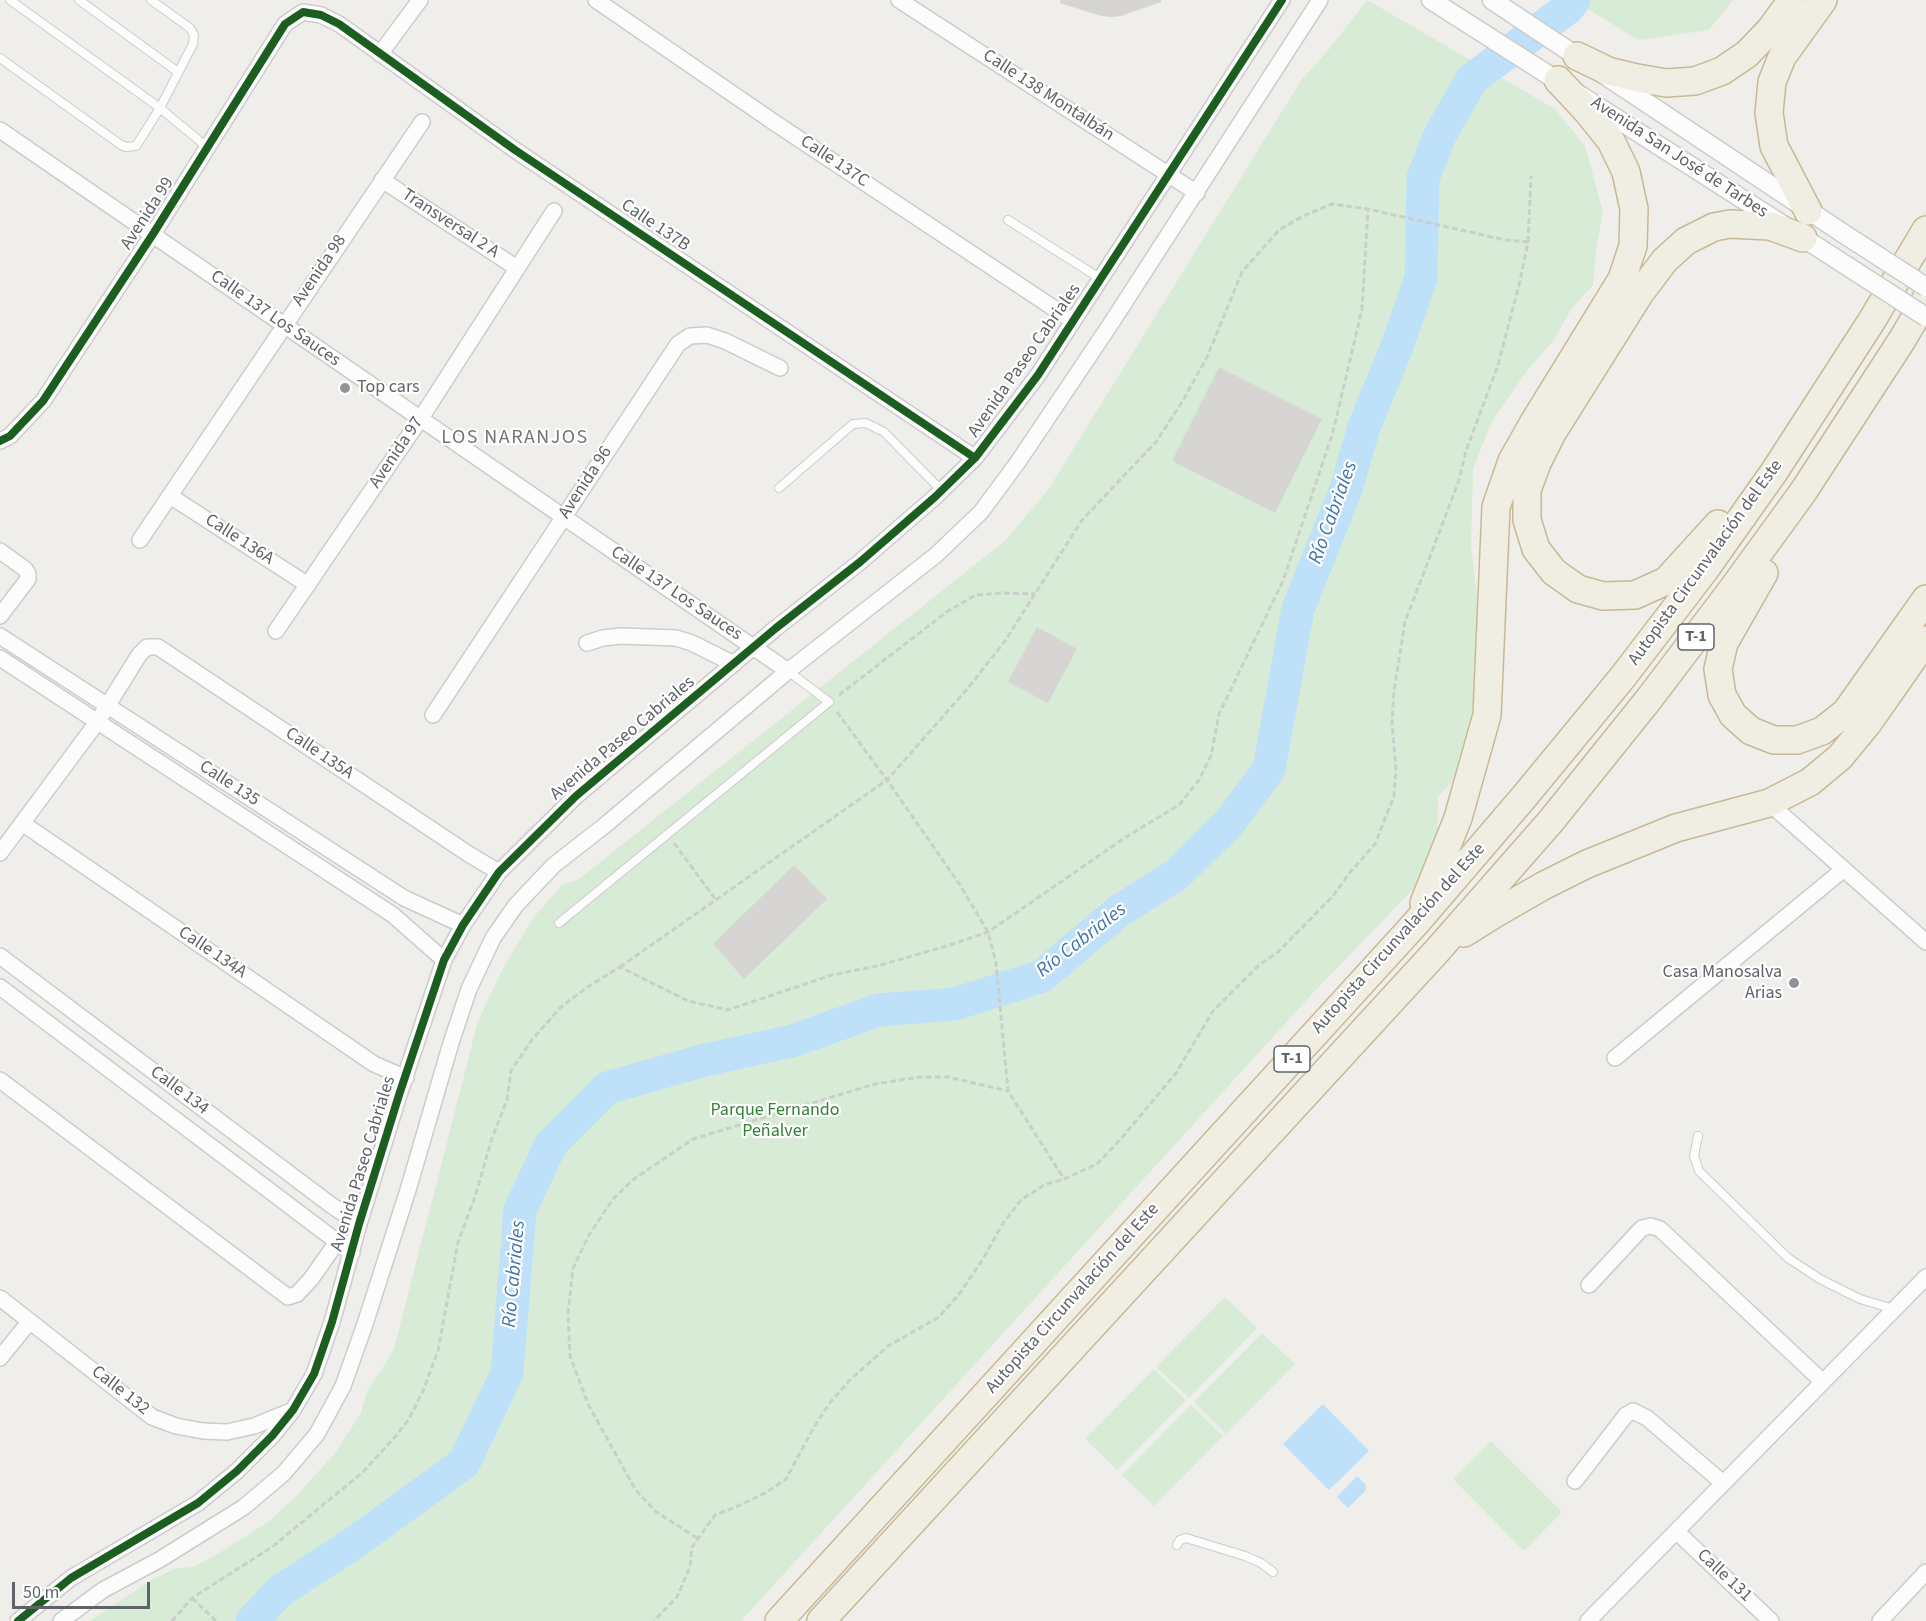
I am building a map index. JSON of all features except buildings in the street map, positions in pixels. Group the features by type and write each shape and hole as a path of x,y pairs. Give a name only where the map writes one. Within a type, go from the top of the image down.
{"highway":[{"path":"1577,56 1608,70 1637,78 1666,83 1695,81 1722,71 1747,54 1770,30 1792,0"},
{"path":"1808,211 1774,146 1769,113 1772,82 1782,57 1823,0"},
{"path":"1416,923 1458,818 1486,716 1496,507 1512,461 1623,279 1634,246 1634,209 1626,172 1611,141 1558,80"},
{"path":"1774,472 1731,509 1666,581 1635,595 1603,596 1578,589 1562,578 1554,572 1536,549 1527,520 1527,490 1552,433 1640,293 1665,260 1686,241 1714,227 1730,224 1770,226 1803,238"},
{"name":"Autopista Circunvalación del Este","path":"779,1621 1416,923 1524,797 1622,678 1704,572 1774,472 1871,322 1926,230"},
{"name":"Autopista Circunvalación del Este","path":"821,1621 1436,952 1551,821 1649,699 1803,492 1926,299"},
{"path":"1803,492 1770,564 1724,643 1718,669 1722,695 1733,715 1751,731 1774,740 1797,740 1822,731 1846,712 1926,599"},
{"path":"1436,952 1496,913 1587,864 1676,828 1769,803 1810,782 1840,757 1868,723 1926,640"}],"street":[{"path":"380,54 420,0"},
{"name":"Calle 137C","path":"596,0 775,123 1073,321"},
{"name":"Avenida Paseo Cabriales","path":"18,1621 71,1578 198,1503 237,1471 272,1436 293,1410 314,1374 332,1322 359,1224 444,960 463,925 499,872 576,796 860,562 975,458 1038,375 1282,0"},
{"path":"61,1621 103,1590 159,1560 244,1507 284,1473 317,1434 343,1386 365,1324 469,989 493,938 516,905 554,865 604,826 788,671 936,555 981,512 1018,462 1197,193 1320,0"},
{"name":"Avenida San José de Tarbes","path":"1431,0 1926,317"},
{"name":"Avenida San José de Tarbes","path":"1492,0 1926,287"},
{"name":"Calle 138 Montalbán","path":"906,2 1197,193"},
{"name":"Avenida 99","path":"0,441 10,436 43,401 153,234 285,24 303,12 321,15"},
{"name":"Calle 137B","path":"321,15 339,24 515,150 975,458"},
{"name":"Avenida 98","path":"140,540 422,122"},
{"name":"Calle 137 Los Sauces","path":"0,130 788,671"},
{"name":"Transversal 2 A","path":"382,180 517,268"},
{"name":"Avenida 97","path":"276,631 421,418 554,212"},
{"name":"Avenida 96","path":"433,715 678,344 690,336 707,335 780,368"},
{"name":"Calle 136A","path":"170,496 308,585"},
{"path":"0,551 25,569 28,579 0,616"},
{"name":"Calle 135","path":"0,636 404,898 463,925"},
{"path":"587,643 621,636 676,638 734,664"},
{"name":"Calle 135A","path":"109,706 140,655 147,647 158,647 499,872"},
{"name":"Calle 135","path":"0,658 393,915 444,960"},
{"path":"0,853 109,706"},
{"path":"1769,803 1926,942"},
{"name":"Calle 134A","path":"22,823 374,1064 406,1078"},
{"path":"1615,1058 1844,869"},
{"name":"Calle 134","path":"0,956 359,1224"},
{"name":"Calle 134","path":"0,987 352,1253"},
{"path":"0,1080 288,1297 297,1294 311,1280 337,1242"},
{"path":"1589,1284 1642,1228 1651,1226 1660,1229 1822,1382"},
{"path":"1587,1621 1926,1276"},
{"name":"Calle 132","path":"0,1298 152,1416 176,1426 202,1431 227,1432 254,1426 293,1410"},
{"path":"0,1358 30,1321"},
{"path":"1575,1481 1626,1415 1633,1412 1647,1418 1723,1483"},
{"name":"Calle 131","path":"1676,1531 1771,1621"},
{"path":"1880,1621 1926,1572"}],"lane":[{"path":"10,0 160,108 208,148"},
{"path":"79,0 178,72"},
{"path":"0,58 126,147 136,146 160,108 193,44 194,35 190,28 151,0"},
{"path":"1008,220 1101,279"},
{"path":"779,488 853,424 866,423 884,432 942,490"},
{"path":"559,923 829,702 788,671"},
{"path":"1698,1136 1694,1156 1699,1171 1788,1258 1820,1279 1860,1299 1894,1309"},
{"path":"1177,1545 1180,1540 1186,1538 1245,1556 1261,1563 1273,1572"}],"path":[{"path":"654,1621 677,1597 690,1567 692,1547 715,1515 767,1492 786,1479 829,1404 849,1381 888,1346 939,1317 960,1293 1003,1223 1022,1198 1046,1184 1064,1179 1097,1164 1176,1073 1213,1011 1259,965 1278,952 1333,896 1375,844 1394,796 1396,770 1392,723 1394,691 1405,622 1458,483 1466,451 1498,365 1528,242 1531,176"},
{"path":"172,1621 192,1598 272,1547 363,1472 409,1419 423,1391 438,1351 458,1242 507,1100 511,1071 531,1041 560,1008 586,988 621,967 887,780 1005,641 1082,520 1156,442 1207,357 1242,272 1279,230 1303,216 1332,204 1368,209 1506,240 1528,242"},
{"path":"621,967 688,1001 728,1010 832,975 877,966 988,932 1126,837 1179,805 1199,780 1211,756 1219,714 1283,581 1333,432 1362,309 1368,209"},
{"path":"1035,594 976,595 948,611 829,702 960,885 988,932 996,963 1008,1091 1064,1179"},
{"path":"668,835 716,900"},
{"path":"697,1538 656,1511 635,1489 588,1404 570,1356 568,1313 573,1268 589,1235 613,1199 634,1179 693,1139 875,1084 920,1077 948,1077 1008,1091"},
{"path":"192,1598 216,1621"}],"green space":[{"name":"Parque Fernando Peñalver","path":"1367,0 1555,109 1585,146 1603,212 1593,285 1572,308 1553,341 1529,368 1492,421 1473,469 1471,545 1481,631 1473,717 1464,771 1438,796 1437,855 1417,885 1313,993 741,1621 90,1621 150,1581 174,1569 195,1566 271,1520 335,1453 361,1413 367,1391 394,1349 478,1021 501,972 533,918 562,885 579,879 1006,540 1048,490 1302,79 1326,53"},
{"path":"1574,0 1733,0 1709,30 1638,40"},
{"path":"1225,1297 1257,1328 1189,1398 1156,1367"},
{"path":"1262,1333 1295,1364 1226,1434 1194,1402"},
{"path":"1154,1369 1186,1400 1117,1470 1085,1439"},
{"path":"1191,1405 1223,1436 1154,1506 1122,1475"},
{"path":"1491,1441 1562,1512 1524,1551 1453,1479"}],"water":[{"path":"1323,1404 1369,1451 1329,1490 1283,1444"},
{"path":"1357,1476 1365,1484 1366,1490 1348,1508 1337,1497"}],"waterway":[{"name":"Río Cabriales","path":"252,1621 280,1591 354,1543 464,1463 507,1373 520,1210 551,1144 607,1088 705,1060 792,1041 879,1010 955,1004 1042,976 1119,911 1176,875 1229,823 1269,769 1298,609 1346,489 1364,427 1396,349 1421,278 1423,178 1441,133 1472,79 1568,8 1574,0"}],"cycle path":[{"path":"18,1621 71,1578 198,1503 237,1471 272,1436 293,1410 314,1374 332,1322 359,1224 444,960 463,925 499,872 576,796 776,628 860,562 935,497 975,458 1038,375 1282,0"},
{"path":"0,441 10,436 43,401 153,234 285,24 303,12 321,15 339,24 515,150 975,458"}],"place":[{"name":"Top cars","path":"345,388"},
{"name":"Casa Manosalva Arias","path":"1794,983"}],"district":[{"name":"LOS NARANJOS","path":"515,439"}]}
